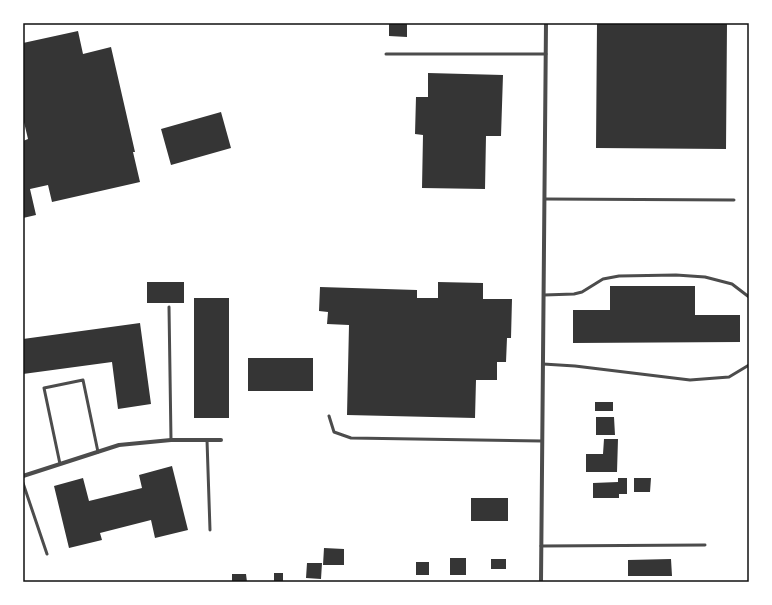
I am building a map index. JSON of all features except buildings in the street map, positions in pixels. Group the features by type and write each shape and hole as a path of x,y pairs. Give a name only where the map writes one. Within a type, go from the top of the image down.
{"street":[{"path":"541,582 546,23"},
{"path":"23,476 119,445 171,440 220,440"}],"lane":[{"path":"386,54 546,54"},
{"path":"545,199 734,200"},
{"path":"544,295 574,294 582,292 603,279 614,277 676,276 705,277 732,284 749,297"},
{"path":"169,307 171,440"},
{"path":"543,364 575,366 690,380 729,377 749,365"},
{"path":"60,464 44,388 83,380 98,452"},
{"path":"329,416 334,432 351,438 542,441"},
{"path":"207,440 210,530"},
{"path":"23,483 47,554"},
{"path":"541,546 705,545"}]}
